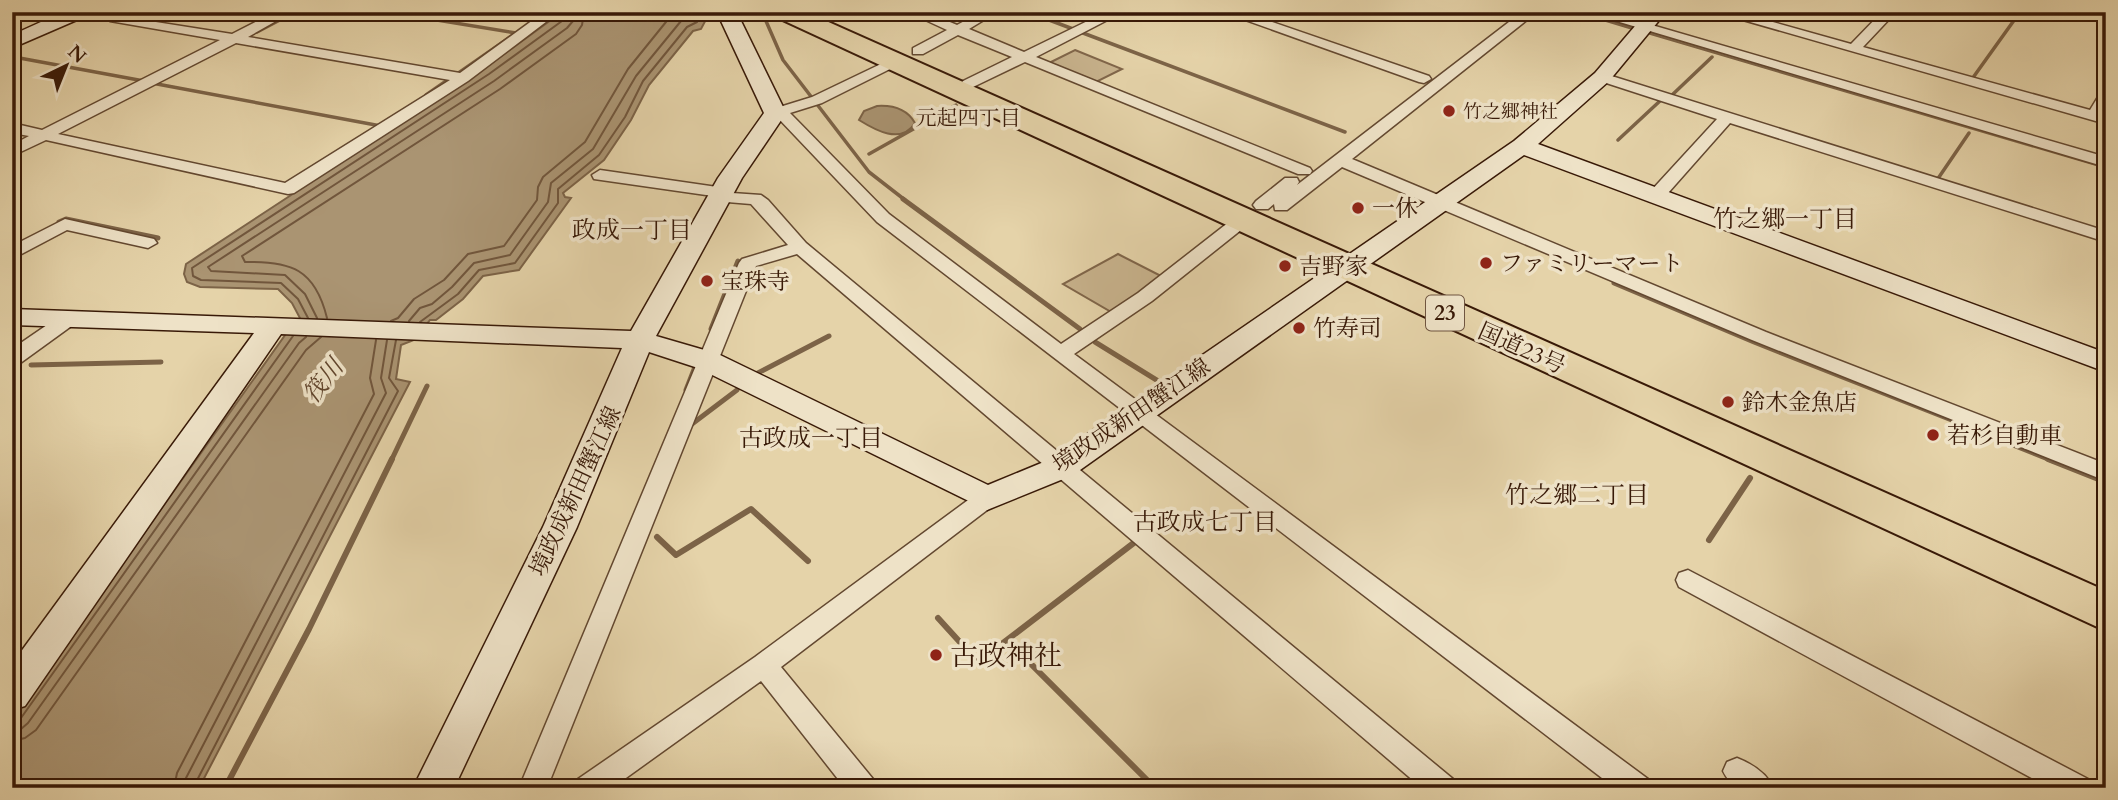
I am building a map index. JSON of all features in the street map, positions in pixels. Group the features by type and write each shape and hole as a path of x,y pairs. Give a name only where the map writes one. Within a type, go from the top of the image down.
{"highway":[{"name":"国道23号","path":"785,12 2106,592"},
{"name":"国道23号","path":"809,12 2106,612"}],"main road":[{"path":"12,42 79,12"},
{"path":"730,12 731,21 775,113"},
{"name":"境政成新田蟹江線","path":"988,498 1062,467 1352,262 1522,146 1602,77 1647,24"},
{"name":"境政成新田蟹江線","path":"433,788 560,527 640,340 730,178 775,113"},
{"path":"1522,146 2106,363"},
{"path":"12,317 427,330 640,340 708,360 988,498"},
{"path":"12,694 277,326"}],"street":[{"path":"12,152 286,12"},
{"path":"12,128 288,189 463,78 553,12"},
{"path":"914,12 1304,171"},
{"path":"918,51 991,12"},
{"path":"968,84 1117,12"},
{"path":"1229,12 1424,79"},
{"path":"1262,205 1511,12"},
{"path":"1282,206 1531,12"},
{"path":"1592,12 1647,24 2106,162"},
{"path":"1721,12 2100,118 2106,95"},
{"path":"1854,49 1890,12"},
{"path":"110,17 463,78"},
{"path":"1647,24 2106,170"},
{"path":"775,113 812,101 885,65"},
{"path":"1602,77 2106,237"},
{"path":"775,113 783,115 883,218 1638,788"},
{"path":"1655,197 1727,117"},
{"path":"1340,160 1759,336 2106,473"},
{"path":"600,175 755,199 800,247 1443,788"},
{"path":"12,254 65,224 148,243"},
{"path":"1061,354 1145,297 1235,226"},
{"path":"533,788 748,263 800,247"},
{"path":"12,359 71,318"},
{"path":"588,788 764,665 988,498"},
{"path":"1688,580 2078,788"},
{"path":"764,665 863,788"}],"shaded area":[{"path":"1075,50 1122,69 1096,82 1049,63"},
{"path":"1118,254 1161,276 1113,313 1063,284"}],"water":[{"name":"筏川","path":"562,12 710,12 701,29 693,31 649,85 631,120 604,160 563,193 565,197 571,198 519,270 483,276 463,299 436,320 430,320 414,340 401,345 396,379 410,382 199,788 12,788 12,718 288,331 301,320 292,303 278,289 200,287 187,282 184,274 186,264 485,68"},
{"path":"1651,32 2106,165 2106,168 1650,34"},
{"path":"877,106 899,109 908,114 915,123 903,133 888,134 859,120 864,111"}],"waterway":[{"path":"34,12 42,18"},
{"path":"257,32 295,12"},
{"path":"388,12 516,33 457,74"},
{"path":"762,12 783,60 869,172 905,200"},
{"path":"1028,12 1073,29"},
{"path":"1579,12 1632,28"},
{"path":"1972,79 2020,12"},
{"path":"1083,33 1345,132"},
{"path":"14,57 144,81"},
{"path":"1671,96 1712,57"},
{"path":"426,95 449,79"},
{"path":"157,84 381,126"},
{"path":"1618,140 1661,100"},
{"path":"869,154 956,105"},
{"path":"1937,180 1969,133"},
{"path":"903,199 1080,329"},
{"path":"59,222 66,219 158,238"},
{"path":"711,329 738,261"},
{"path":"1614,283 1754,342 1972,428"},
{"path":"754,375 829,336"},
{"path":"1095,342 1163,384"},
{"path":"31,365 161,362"},
{"path":"686,390 695,367"},
{"path":"391,461 427,386"},
{"path":"692,424 737,390"},
{"path":"2003,441 2048,459"},
{"path":"225,788 309,629 392,459"},
{"path":"2048,459 2106,482"},
{"path":"2048,459 2053,461"},
{"path":"1709,540 1750,478"},
{"path":"657,537 676,555 751,509 808,561"},
{"path":"1007,640 1135,542"},
{"path":"938,618 978,662 1007,640"},
{"path":"1007,640 1155,788"},
{"path":"2084,780 2098,788"}],"place":[{"name":"竹之郷神社","path":"1449,111"},
{"name":"一休","path":"1358,208"},
{"name":"ファミリーマート","path":"1486,263"},
{"name":"吉野家","path":"1285,266"},
{"name":"宝珠寺","path":"707,281"},
{"name":"竹寿司","path":"1299,328"},
{"name":"鈴木金魚店","path":"1728,402"},
{"name":"若杉自動車","path":"1933,435"},
{"name":"古政神社","path":"936,655"}],"district":[{"name":"元起四丁目","path":"968,118"},
{"name":"竹之郷一丁目","path":"1785,219"},
{"name":"政成一丁目","path":"632,230"},
{"name":"古政成一丁目","path":"811,438"},
{"name":"竹之郷二丁目","path":"1577,495"},
{"name":"古政成七丁目","path":"1205,522"}]}
